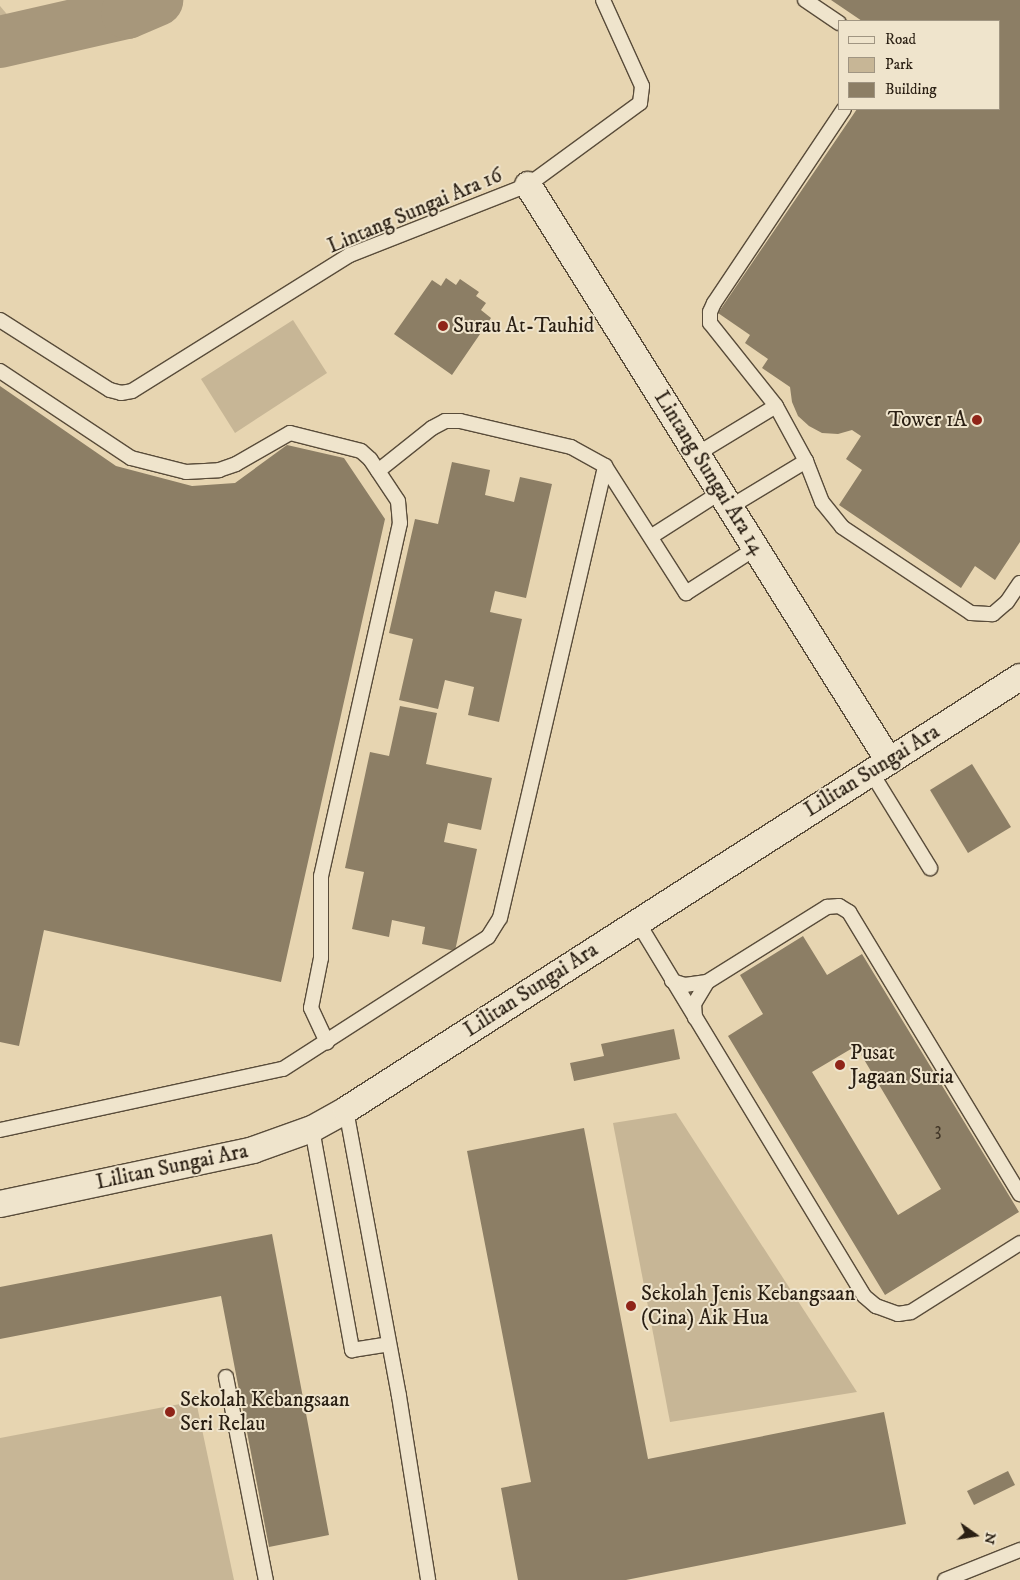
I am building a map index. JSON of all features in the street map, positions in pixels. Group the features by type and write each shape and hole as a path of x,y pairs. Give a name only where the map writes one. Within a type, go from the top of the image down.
{"street":[{"name":"Lintang Sungai Ara 14","path":"528,185 756,548 880,766"},
{"name":"Lilitan Sungai Ara","path":"0,1204 253,1150 312,1129 346,1110 1020,677"}],"lane":[{"name":"Lintang Sungai Ara 16","path":"0,320 110,390 121,393 132,391 350,256 528,185 640,103 642,86 603,0"},
{"path":"805,0 838,22"},
{"path":"843,110 710,312 710,323 776,406 806,462 822,502 842,526 971,613 993,614 1007,602 1020,583"},
{"path":"0,371 131,458 186,472 219,470 236,464 290,433 349,446 370,459 398,501 400,523 321,876 321,958 311,1008 327,1042"},
{"path":"697,454 776,406"},
{"path":"378,471 432,428 445,421 460,421 571,447 605,466 652,536 686,593 756,548"},
{"path":"652,536 725,499 806,462"},
{"path":"0,1130 275,1072 327,1042 488,937 495,928 605,466"},
{"path":"880,766 930,868"},
{"path":"672,981 691,985 707,982 827,907 839,906 849,912 1020,1194"},
{"path":"637,922 864,1296 876,1306 898,1314 911,1312 1020,1243"},
{"path":"695,1019 694,1004 707,982"},
{"path":"346,1110 389,1344 428,1580"},
{"path":"312,1129 352,1350 389,1344"},
{"path":"226,1377 266,1580"},
{"path":"945,1580 1020,1550"}],"green space":[{"path":"0,6 11,19 0,22"},
{"path":"293,320 327,373 235,433 201,379"},
{"path":"676,1113 857,1392 670,1422 613,1123"},
{"path":"196,1401 234,1580 0,1580 0,1438"}],"building":[{"path":"831,0 1020,0 1020,542 995,580 975,566 961,588 839,505 862,470 846,459 861,436 852,430 838,434 822,433 809,426 798,416 792,402 790,387 762,368 768,359 745,343 750,335 718,313 856,110 1000,110 1000,20 861,20"},
{"name":"Surau At-Tauhid","path":"446,278 456,285 460,279 479,292 476,296 486,303 481,310 491,318 452,375 394,334 432,280 441,286"},
{"path":"0,386 116,466 192,486 235,483 287,445 344,458 385,519 281,982 44,930 19,1046 0,1042"},
{"path":"452,462 490,470 485,495 514,502 520,477 552,484 526,598 495,591 490,612 522,619 499,722 468,715 474,687 445,680 438,709 399,700 413,639 389,633 415,519 438,524"},
{"path":"400,706 437,713 426,764 492,778 481,830 448,823 444,842 477,849 455,951 422,944 425,927 392,920 389,937 352,929 364,872 345,868 370,752 389,756"},
{"path":"972,764 1011,827 968,853 930,790"},
{"path":"803,936 827,975 862,954 1019,1212 885,1295 728,1036 763,1014 740,975","holes":["856,1046 941,1189 898,1215 812,1072"]},
{"path":"674,1029 680,1059 574,1081 570,1063 604,1056 601,1044"},
{"path":"584,1128 648,1459 884,1412 906,1524 626,1580 518,1580 501,1488 531,1482 467,1151"},
{"path":"272,1234 329,1535 269,1547 221,1296 0,1339 0,1287"},
{"path":"1008,1471 1015,1485 974,1505 967,1491"}],"waterway":[{"path":"0,42 127,13 157,0"}],"place":[{"name":"Surau At-Tauhid","path":"443,326"},
{"name":"Tower 1A","path":"977,420"},
{"name":"Pusat Jagaan Suria","path":"840,1065"},
{"name":"Sekolah Jenis Kebangsaan (Cina) Aik Hua","path":"631,1306"},
{"name":"Sekolah Kebangsaan Seri Relau","path":"170,1412"}]}
